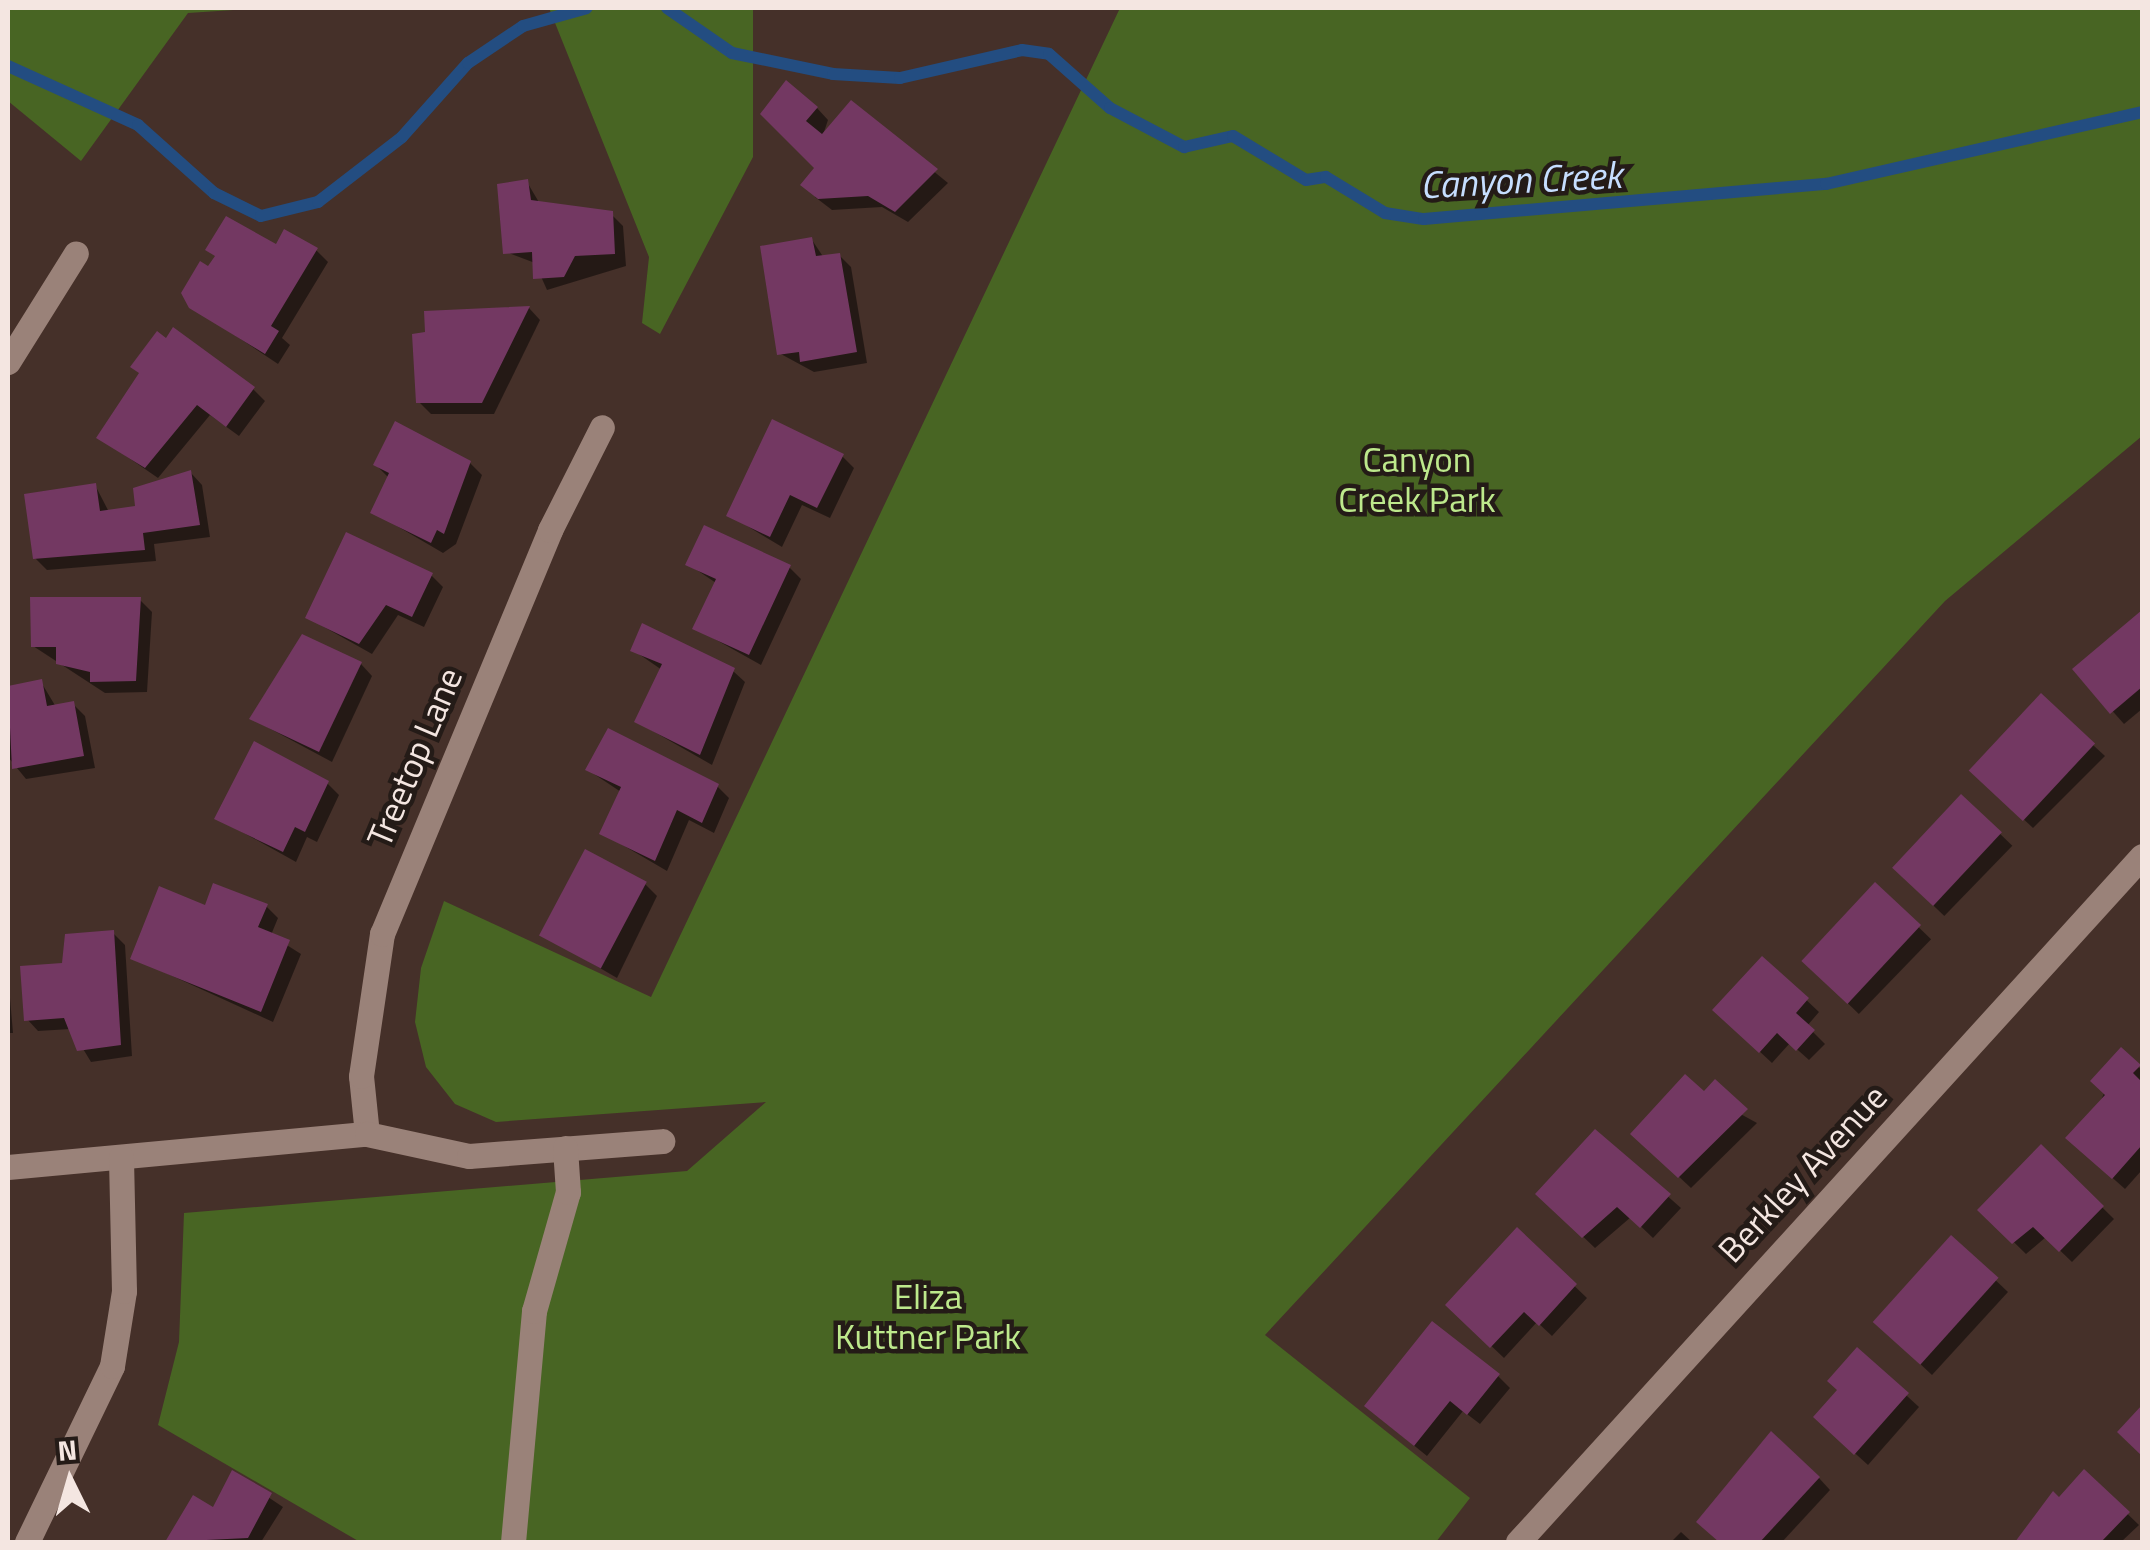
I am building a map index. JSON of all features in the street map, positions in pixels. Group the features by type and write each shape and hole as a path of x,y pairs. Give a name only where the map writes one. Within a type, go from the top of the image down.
{"street":[{"path":"8,362 76,252"},
{"name":"Treetop Lane","path":"367,1134 361,1076 382,934 550,530 602,427"},
{"name":"Berkley Avenue","path":"1518,1542 1569,1476 2142,856"},
{"path":"8,1167 367,1134 469,1156 662,1141"},
{"path":"512,1542 534,1311 568,1192 565,1148"},
{"path":"28,1542 112,1366 124,1290 122,1157"}],"green space":[{"path":"8,8 263,8 188,13 81,161 8,101"},
{"path":"549,8 753,8 753,157 660,334 642,323 649,257"},
{"name":"Canyon Creek Park","path":"1120,8 2142,8 2142,436 1945,601 1265,1335 1470,1498 1436,1542 360,1542 158,1425 179,1342 184,1213 687,1171 766,1102 496,1122 455,1104 426,1067 415,1022 421,968 444,901 651,997"}],"building":[{"path":"786,80 818,107 806,121 822,134 851,100 938,169 895,212 868,196 818,199 800,185 814,168 760,114"},
{"path":"528,179 531,200 613,211 615,254 575,256 564,277 533,279 532,252 503,254 497,184"},
{"path":"226,216 276,244 284,229 318,248 271,326 279,331 265,354 189,308 181,293 200,261 208,266 215,256 205,250"},
{"path":"812,237 816,256 840,253 857,352 800,362 799,352 777,355 760,246"},
{"path":"530,306 482,403 416,403 412,334 425,332 424,311"},
{"path":"173,327 255,387 226,427 197,405 145,468 96,438 139,373 130,367 157,331 166,338"},
{"path":"772,419 844,454 817,508 790,495 770,537 726,516"},
{"path":"395,421 471,461 444,534 437,530 431,543 370,513 389,473 373,465"},
{"path":"191,470 200,525 143,533 145,550 33,559 24,494 96,483 100,511 135,506 133,488"},
{"path":"704,525 791,565 749,655 692,629 716,579 685,565"},
{"path":"346,532 433,573 412,617 386,605 359,644 305,618"},
{"path":"30,597 141,597 136,681 90,682 90,672 56,664 56,647 31,647"},
{"path":"2142,610 2142,687 2110,714 2072,669"},
{"path":"642,623 735,668 700,755 634,722 662,664 630,651"},
{"path":"302,634 362,662 319,752 249,719"},
{"path":"42,679 47,706 74,701 84,756 12,769 8,686"},
{"path":"2041,693 2095,743 2023,821 1969,771"},
{"path":"608,728 719,784 702,823 677,810 655,861 599,834 621,787 585,770"},
{"path":"254,741 329,781 305,832 295,827 283,852 214,819"},
{"path":"1961,794 2002,832 1933,906 1892,868"},
{"path":"585,849 647,882 601,968 539,936"},
{"path":"1875,882 1921,925 1847,1004 1801,961"},
{"path":"213,883 268,904 258,927 290,940 261,1012 130,959 159,886 205,905"},
{"path":"114,930 121,1045 77,1051 64,1018 24,1021 20,966 62,963 65,934"},
{"path":"1762,956 1809,998 1796,1013 1815,1030 1796,1051 1777,1033 1759,1053 1712,1010"},
{"path":"2121,1047 2141,1065 2133,1073 2142,1082 2142,1145 2112,1179 2065,1138 2105,1095 2090,1081"},
{"path":"1685,1074 1704,1091 1715,1079 1748,1109 1678,1178 1630,1134"},
{"path":"1595,1129 1671,1194 1640,1228 1617,1207 1582,1238 1535,1194"},
{"path":"2041,1144 2104,1206 2059,1252 2033,1227 2012,1244 1977,1210"},
{"path":"1517,1227 1577,1284 1539,1326 1524,1312 1490,1348 1445,1305"},
{"path":"1951,1235 1999,1278 1920,1365 1873,1322"},
{"path":"1432,1321 1500,1374 1467,1415 1450,1401 1414,1446 1364,1406"},
{"path":"1857,1347 1909,1393 1854,1455 1813,1417 1837,1390 1827,1381"},
{"path":"2142,1405 2142,1456 2117,1432"},
{"path":"1771,1431 1820,1477 1760,1542 1719,1542 1696,1522"},
{"path":"2084,1469 2130,1512 2101,1542 2015,1542 2053,1491 2059,1497"},
{"path":"232,1470 272,1493 248,1538 165,1542 193,1495 213,1507"}],"waterway":[{"name":"Canyon Creek","path":"8,66 138,125 214,193 261,216 318,202 402,137 468,63 523,26 587,8"},
{"name":"Canyon Creek","path":"667,8 732,53 833,74 900,78 1022,50 1049,54 1110,108 1184,147 1233,136 1306,180 1326,177 1385,213 1424,219 1826,184 2142,112"}],"park label":[{"name":"Eliza Kuttner Park","path":"928,1316"}]}
